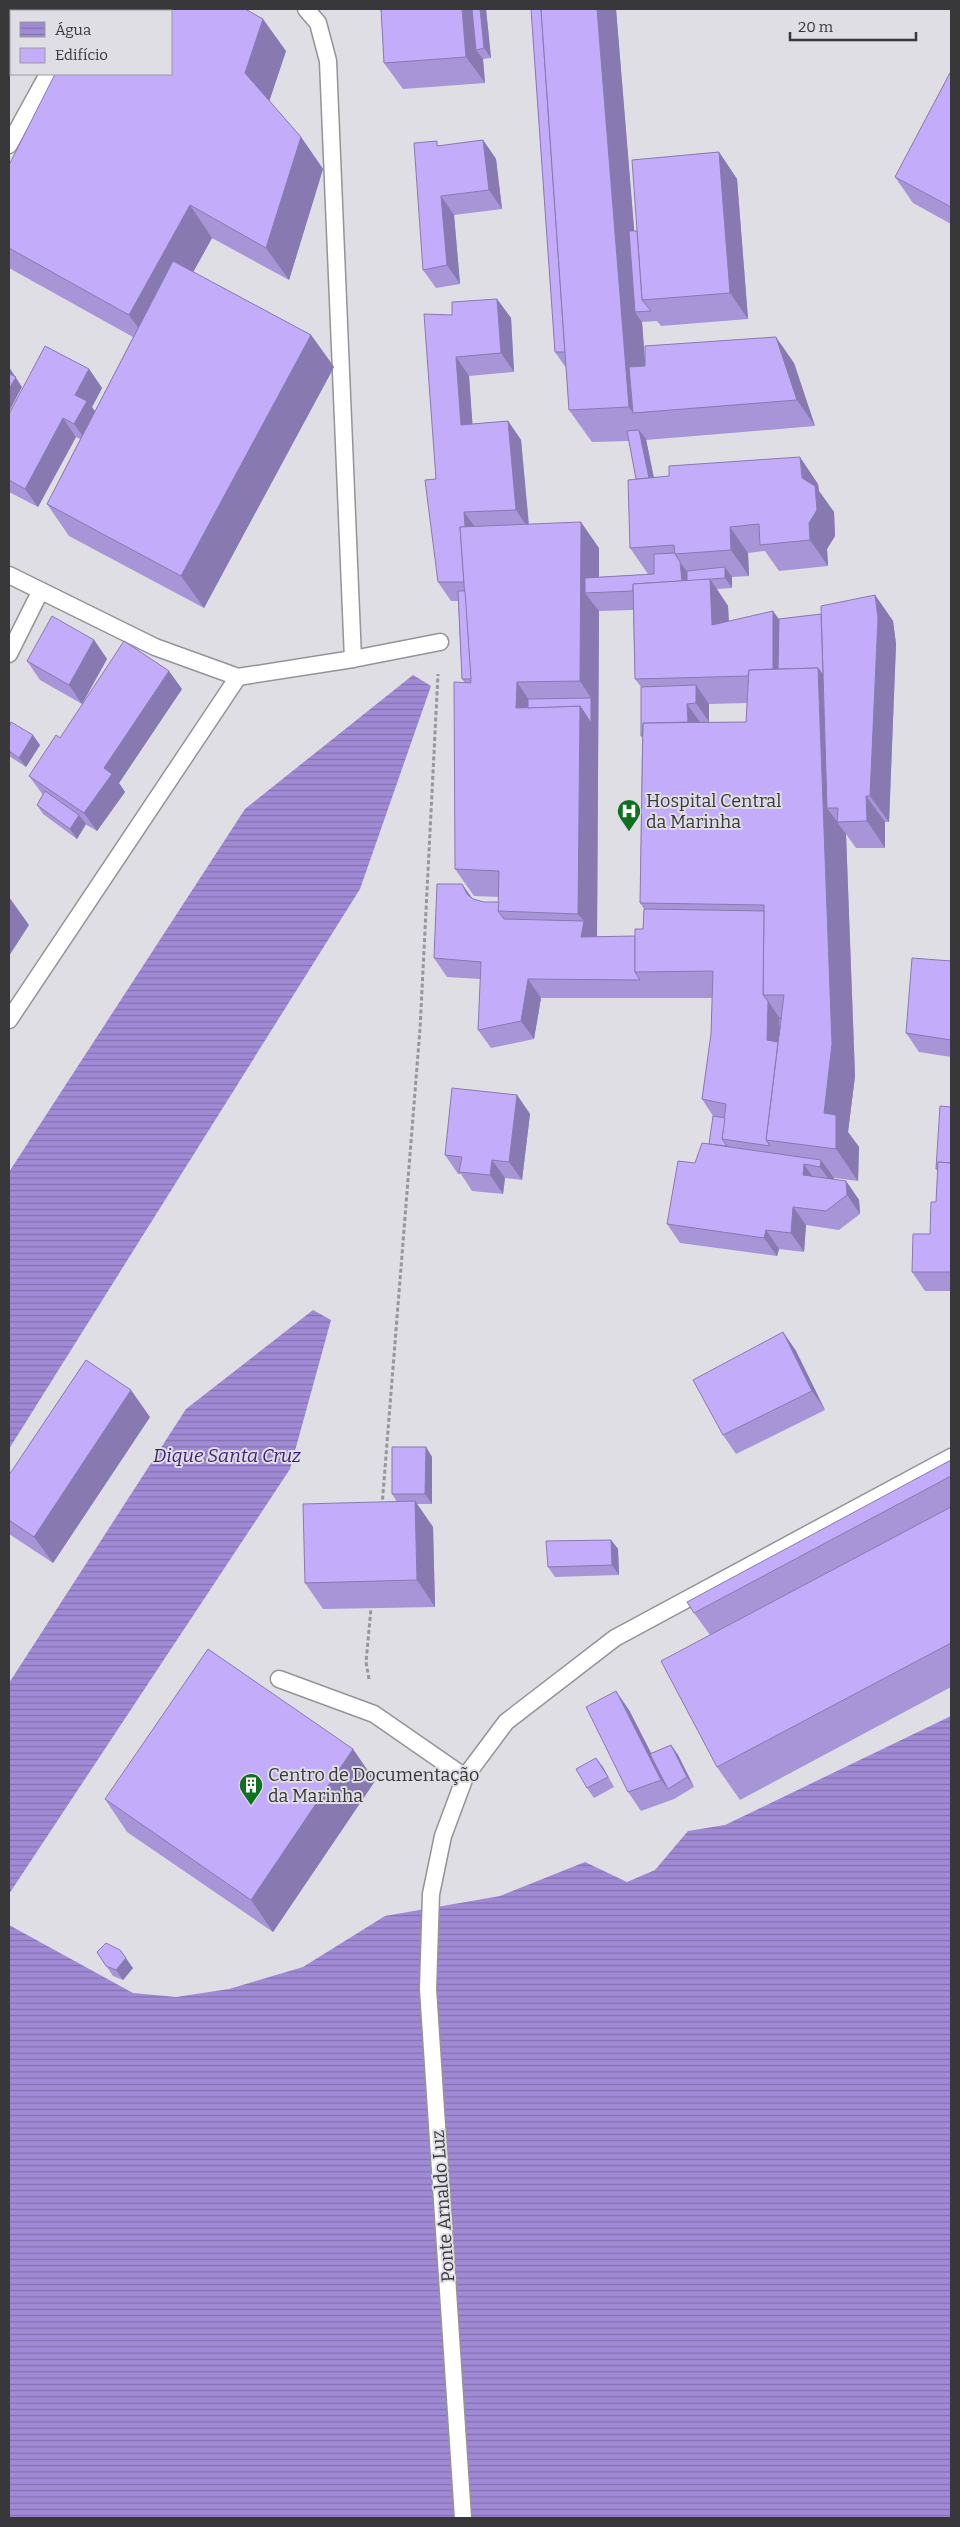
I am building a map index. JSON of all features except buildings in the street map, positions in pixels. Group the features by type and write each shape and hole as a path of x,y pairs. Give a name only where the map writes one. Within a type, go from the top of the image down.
{"lane":[{"path":"306,9 318,23 328,61 354,659"},
{"path":"9,145 47,75"},
{"path":"9,575 40,592 155,647 238,677 354,659 440,642"},
{"path":"9,654 40,592"},
{"path":"9,1020 238,677"},
{"name":"Ponte Arnaldo Luz","path":"464,2518 428,1988 431,1894 443,1836 465,1777 506,1722 615,1638 951,1457"},
{"path":"279,1679 374,1714 465,1777"}],"path":[{"path":"381,1509 420,1029 440,642"},
{"path":"372,1608 366,1662 374,1714"}],"water":[{"path":"413,675 431,686 360,889 9,1449 9,1172 245,809"},
{"name":"Dique Santa Cruz","path":"313,1310 331,1320 290,1469 9,1894 9,1683 186,1409"},
{"path":"951,1716 951,2518 9,2518 9,1925 133,1993 176,1997 229,1989 303,1967 385,1916 500,1896 585,1862 627,1882 655,1870 688,1831 725,1825"}],"place":[{"name":"Hospital Central da Marinha","path":"629,832"},
{"name":"Centro de Documentação da Marinha","path":"251,1806"}]}
